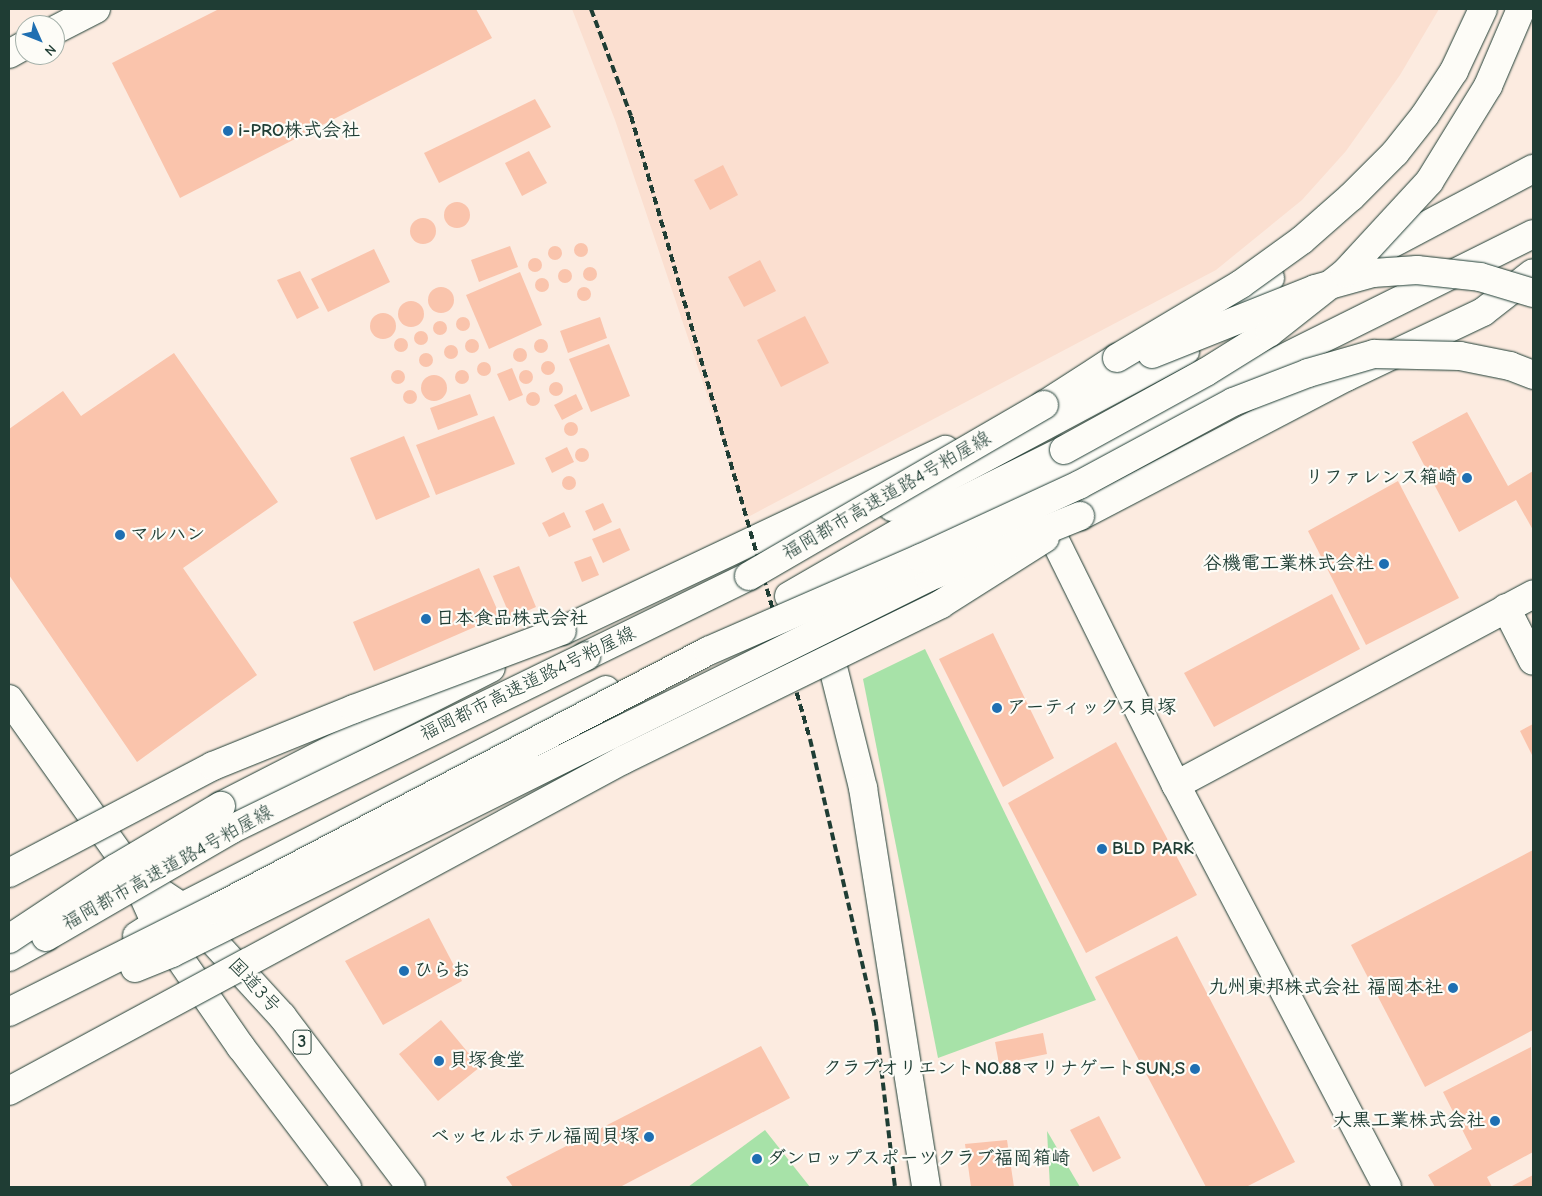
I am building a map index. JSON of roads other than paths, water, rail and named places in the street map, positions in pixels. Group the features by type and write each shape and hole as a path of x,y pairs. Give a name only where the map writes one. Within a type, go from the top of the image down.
{"main road":[{"path":"65,25 96,9"},
{"path":"1156,366 1307,249 1356,203 1434,99 1455,65 1483,9"},
{"path":"1044,405 1242,284 1302,240 1351,197 1395,153 1425,115 1454,71 1483,9"},
{"path":"708,651 789,596 905,529 1064,450 1206,372 1270,332 1330,284 1395,221 1429,182 1488,86 1521,9"},
{"path":"9,934 134,875 308,800 500,707 798,558 1117,386 1533,169"},
{"path":"9,1022 182,907 492,746 703,642 814,593 1533,234"},
{"path":"1044,405 1121,367 1235,318 1314,289 1373,273 1416,270 1480,277 1533,292"},
{"path":"1483,312 1533,272"},
{"path":"9,1092 623,760 940,604 1080,516 1346,377 1483,312 1533,300"},
{"path":"9,1012 213,910 708,651 921,558 1079,485 1233,402 1308,373 1374,354 1428,354 1510,366 1533,375"},
{"path":"9,939 116,868 221,806 562,632 1014,418 1117,386"},
{"name":"福岡都市高速道路4号粕屋線","path":"9,957 232,829 749,576 1044,405"},
{"path":"1028,485 1176,785 1387,1187"},
{"path":"9,1022 172,953 929,577 1080,516"},
{"path":"814,593 863,788 926,1187"},
{"path":"1176,785 1533,594"},
{"path":"1506,608 1533,661"},
{"path":"9,873 213,766 354,709 562,632"},
{"name":"国道3号","path":"9,699 134,875 156,924 241,1047 347,1187"},
{"name":"国道3号","path":"134,875 182,907 282,1016 411,1187"}],"railway":[{"path":"591,9 631,116 810,739 876,1023 895,1187"}],"place":[{"name":"i-PRO株式会社","path":"228,131"},
{"name":"リファレンス箱崎","path":"1467,478"},
{"name":"マルハン","path":"120,535"},
{"name":"谷機電工業株式会社","path":"1384,564"},
{"name":"日本食品株式会社","path":"426,619"},
{"name":"アーティックス貝塚","path":"997,708"},
{"name":"BLD PARK","path":"1102,849"},
{"name":"ひらお","path":"404,971"},
{"name":"九州東邦株式会社 福岡本社","path":"1453,988"},
{"name":"貝塚食堂","path":"439,1061"},
{"name":"クラブオリエントNO.88マリナゲートSUN,S","path":"1195,1069"},
{"name":"大黒工業株式会社","path":"1495,1121"},
{"name":"ベッセルホテル福岡貝塚","path":"649,1137"},
{"name":"ダンロップスポーツクラブ福岡箱崎","path":"757,1159"}]}
